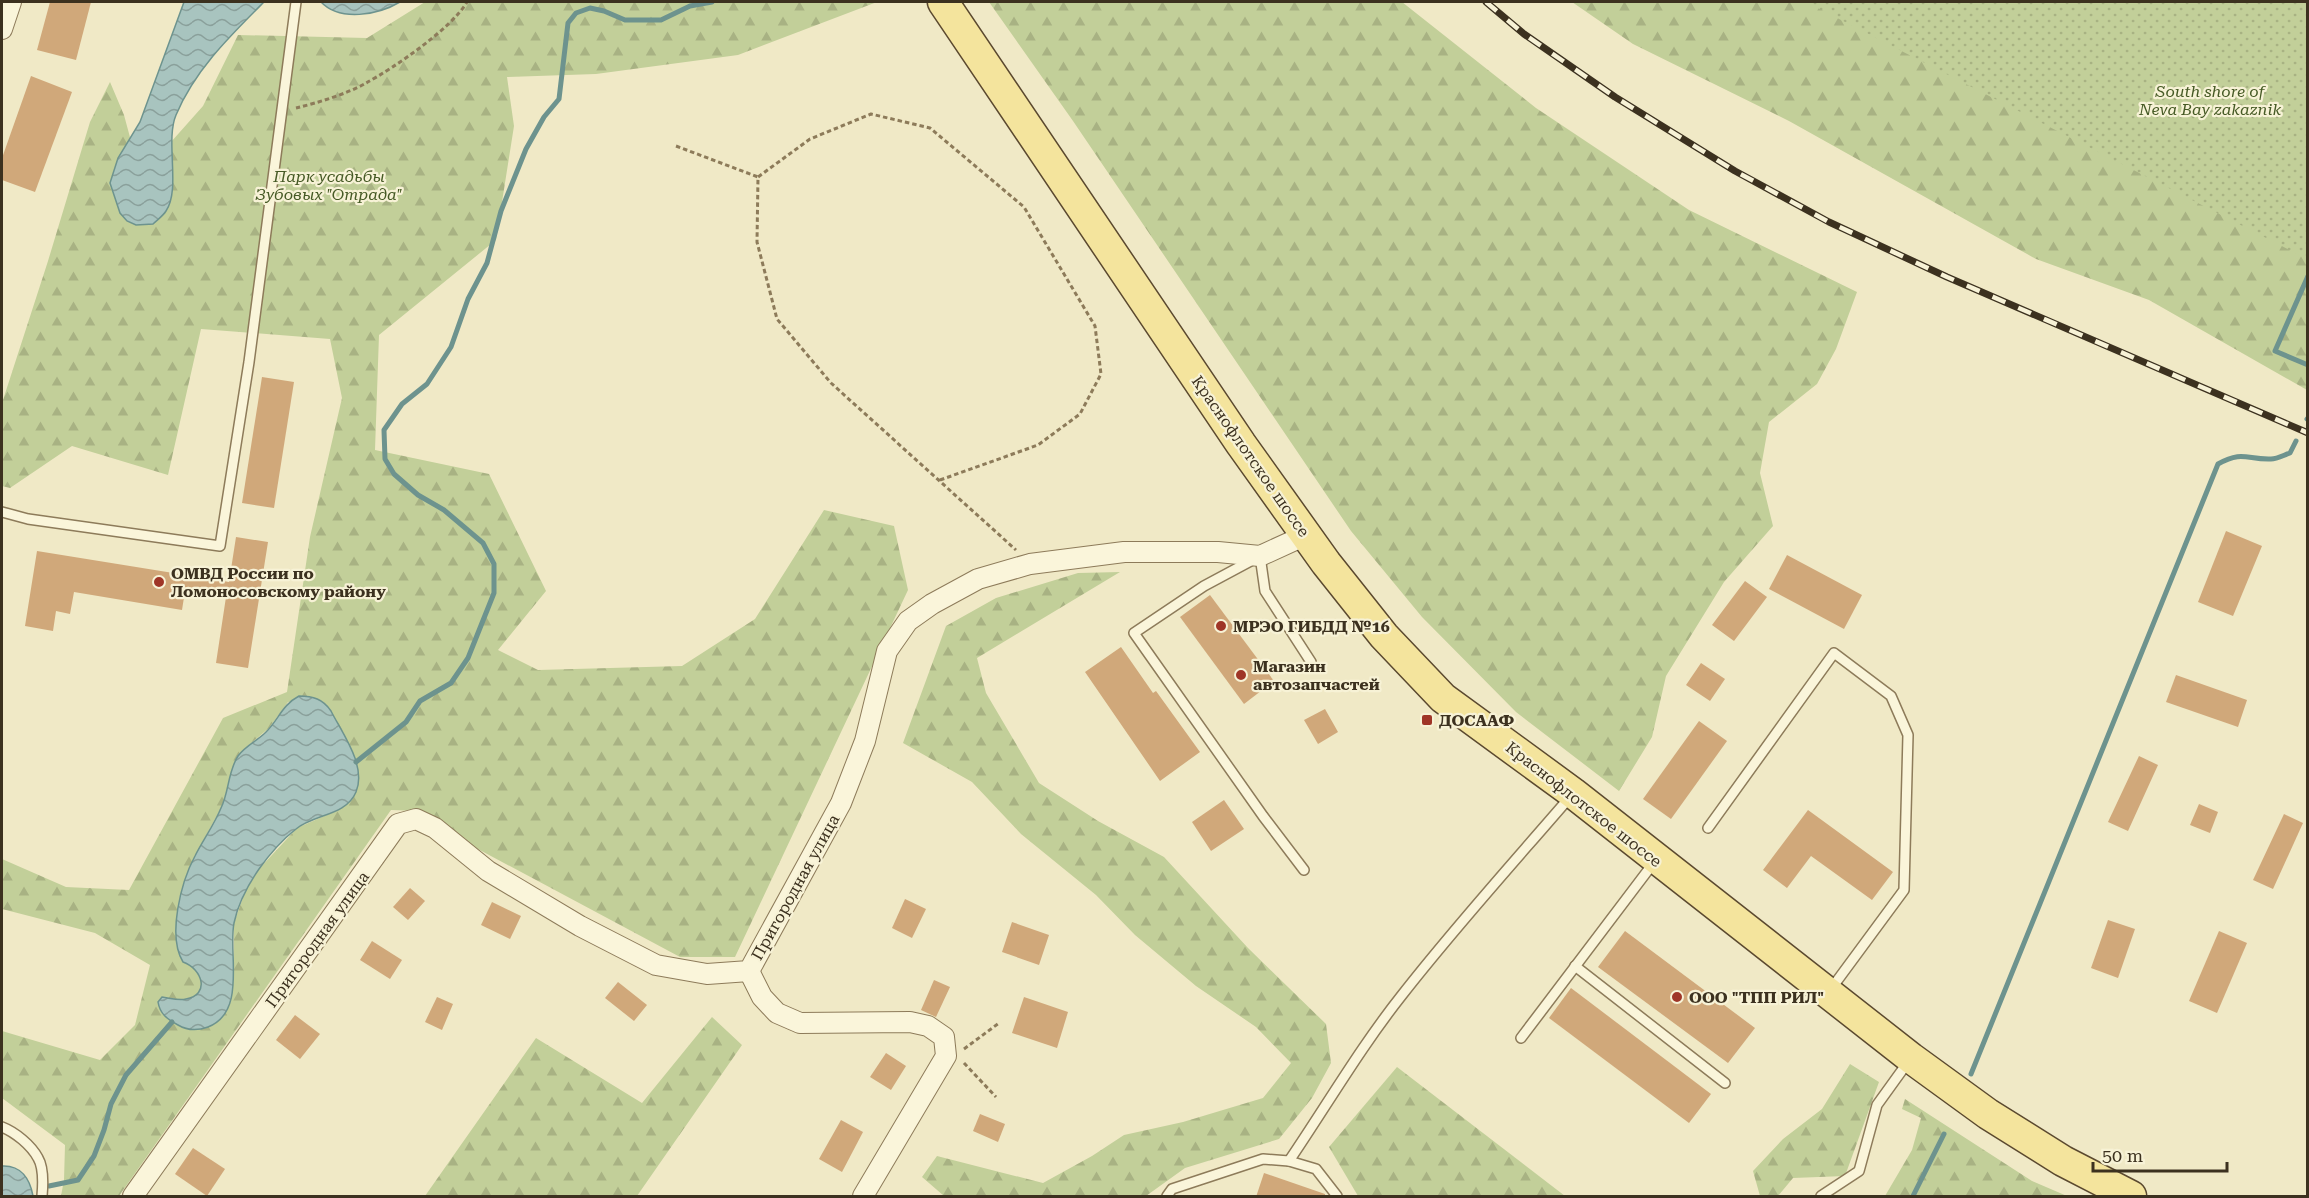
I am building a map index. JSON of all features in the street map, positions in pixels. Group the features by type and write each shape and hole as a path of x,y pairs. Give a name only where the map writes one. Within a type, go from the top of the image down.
{"main road":[{"name":"Краснофлотское шоссе","path":"943,2 1241,444 1306,535 1384,636 1443,698 1573,793 1911,1058 1989,1114 2063,1161 2131,1197"}],"street":[{"path":"2,29 11,2"},
{"path":"1260,556 1306,535"},
{"name":"Пригородная улица","path":"132,1197 398,824 416,819 435,828 488,871 580,926 656,965 707,974 749,971 841,803 865,741 887,651 908,621 932,604 978,579 1030,564 1124,552 1218,552 1260,556"},
{"path":"749,971 762,997 777,1013 800,1023 910,1022 928,1026 944,1037 952,1054 863,1197"}],"lane":[{"path":"2,512 28,519 220,546 249,362 296,2"},
{"path":"1304,870 1263,816 1134,633 1204,586 1260,556 1265,591 1311,662"},
{"path":"1708,828 1834,653 1891,696 1908,735 1904,890 1828,993"},
{"path":"1289,1161 1324,1110 1354,1059 1402,995 1573,793"},
{"path":"1521,1038 1656,860"},
{"path":"1575,966 1725,1083"},
{"path":"1821,1197 1859,1171 1877,1105 1911,1058"},
{"path":"2,1126 13,1132 39,1159 43,1182 42,1197"},
{"path":"1167,1197 1172,1189 1263,1159 1289,1161 1316,1169 1337,1197"}],"path":[{"path":"282,111 307,105 365,84 423,45 467,2"},
{"path":"758,177 810,139 871,114 930,128 1024,207 1095,326 1101,374 1080,414 1038,445 940,480"},
{"path":"676,146 758,177"},
{"path":"758,177 757,242 777,319 831,384 940,480 1030,564"},
{"path":"996,1097 952,1054 999,1023"}],"green space":[{"name":"Парк усадьбы Зубовых \"Отрада\"","path":"425,2 877,2 738,55 596,74 507,77 514,126 496,240 379,335 375,450 489,474 546,591 498,650 538,670 682,666 755,619 824,510 894,526 908,590 735,957 680,957 476,848 420,811 391,810 119,1196 61,1196 65,1145 2,1098 2,1031 100,1060 135,1025 150,965 95,933 2,909 2,859 66,887 129,890 223,718 287,692 310,537 342,398 330,339 201,329 168,475 72,446 10,488 2,486 2,403 90,122 110,82 124,115 131,141 118,158 173,183 171,142 203,106 238,35 367,38","holes":["316,698 326,704 356,762 338,810 297,828 259,869 245,892 234,923 231,999 219,1021 162,997 177,1000 194,997 201,987 195,970 183,962 176,928 185,881 194,858 222,806 236,760 269,728 288,702"]},
{"path":"989,2 1402,2 1536,108 1689,210 1857,292 1836,349 1817,384 1769,422 1760,473 1773,526 1724,582 1666,676 1652,737 1619,791 1516,712 1422,617 1351,531 1073,121"},
{"path":"1572,2 2307,2 2307,390 2149,300 2036,259 1789,121 1633,44"},
{"name":"South shore of Neva Bay zakaznik","path":"1806,2 2307,2 2307,259"},
{"path":"1120,572 977,658 986,693 1039,783 1098,821 1164,857 1248,948 1326,1024 1331,1063 1312,1098 1279,1139 1185,1168 1146,1196 944,1196 922,1177 937,1156 1043,1183 1124,1135 1183,1122 1263,1098 1291,1063 1256,1027 1196,986 1135,935 1096,895 1021,834 972,782 903,743 946,626 996,598 1078,573"},
{"path":"712,1017 742,1045 637,1196 425,1196 536,1038 642,1103"},
{"path":"1850,1064 1879,1082 1845,1176 1793,1178 1778,1196 1760,1196 1753,1171 1783,1139 1822,1109"},
{"path":"1397,1067 1565,1196 1358,1196 1329,1147"},
{"path":"1905,1099 2032,1181 2067,1196 1885,1196 1912,1150 1921,1118 1902,1109"}],"water":[{"path":"184,2 264,2 214,54 193,83 176,115 173,126 173,178 170,202 165,213 153,224 136,225 127,221 120,213 110,183 118,158 140,122"},
{"path":"321,2 400,2 370,13 349,14 338,12"},
{"path":"299,696 317,699 331,711 356,761 359,782 356,792 345,806 296,829 259,869 244,895 234,923 233,981 228,1009 220,1019 208,1027 196,1030 185,1028 165,1016 158,1002 162,997 180,1000 194,997 201,987 195,970 183,962 176,938 178,909 185,880 221,808 232,768 238,756 266,732 285,708"},
{"path":"2,1166 9,1166 24,1174 33,1196 2,1196"}],"building":[{"path":"50,2 91,2 76,60 37,50"},
{"path":"31,76 72,92 35,192 2,180 2,158"},
{"path":"262,377 294,382 274,508 242,503"},
{"path":"2226,531 2262,546 2233,616 2198,602"},
{"path":"236,537 268,542 248,668 216,663 226,597 185,591 182,610 74,592 70,614 56,611 53,631 25,626 37,551 229,582"},
{"path":"1787,555 1862,595 1844,629 1769,589"},
{"path":"1745,581 1767,597 1734,641 1712,625"},
{"path":"1210,595 1274,681 1244,704 1180,617"},
{"path":"1121,647 1153,693 1156,691 1200,752 1160,781 1085,672"},
{"path":"1701,663 1725,679 1710,701 1686,685"},
{"path":"2176,675 2247,700 2238,727 2166,702"},
{"path":"1325,709 1338,732 1318,744 1304,720"},
{"path":"1699,721 1727,741 1671,819 1643,799"},
{"path":"2139,756 2158,765 2128,831 2108,822"},
{"path":"1224,800 1244,829 1211,851 1192,822"},
{"path":"2199,804 2218,812 2210,833 2190,825"},
{"path":"1808,810 1893,872 1872,900 1811,856 1787,888 1763,870"},
{"path":"2284,814 2303,823 2273,889 2253,880"},
{"path":"410,888 425,901 408,920 393,907"},
{"path":"905,899 926,909 912,938 892,928"},
{"path":"492,902 521,916 510,939 481,925"},
{"path":"2108,920 2135,929 2118,978 2091,968"},
{"path":"1012,922 1049,935 1039,965 1002,952"},
{"name":"ООО \"ТПП РИЛ\"","path":"1625,931 1755,1028 1728,1063 1598,967"},
{"path":"2219,931 2247,943 2217,1013 2189,1001"},
{"path":"372,941 402,960 390,979 360,960"},
{"path":"934,980 950,987 936,1017 921,1010"},
{"path":"618,982 647,1005 634,1021 605,998"},
{"path":"1571,988 1711,1094 1689,1123 1549,1018"},
{"path":"437,997 453,1004 442,1030 425,1022"},
{"path":"1024,997 1068,1012 1057,1048 1012,1033"},
{"path":"295,1015 320,1034 300,1059 276,1040"},
{"path":"886,1053 906,1066 891,1090 870,1077"},
{"path":"980,1114 1005,1124 998,1142 973,1131"},
{"path":"841,1120 863,1132 842,1172 819,1159"},
{"path":"193,1148 225,1169 207,1196 175,1174"},
{"path":"1264,1173 1325,1194 1325,1197 1256,1197"}],"waterway":[{"path":"356,762 406,722 420,701 451,683 468,658 494,593 494,564 483,543 444,510 418,495 394,474 385,459 384,430 402,404 427,384 451,347 468,299 487,263 501,211 526,149 544,117 559,99 568,23 576,13 590,8 625,20 661,20 690,6 712,2"},
{"path":"2308,276 2275,351 2308,365"},
{"path":"1971,1074 2218,464 2233,457 2276,458 2290,453 2296,441"},
{"path":"49,1186 78,1180 94,1156 111,1104 126,1075 172,1022"},
{"path":"1913,1196 1944,1134"}],"railway":[{"path":"1486,2 1524,34 1615,97 1735,171 1829,222 1947,277 2308,433"}],"place":[{"name":"ОМВД России по Ломоносовскому району","path":"159,582"},
{"name":"МРЭО ГИБДД №16","path":"1221,626"},
{"name":"Магазин автозапчастей","path":"1241,675"},
{"name":"ДОСААФ","path":"1427,720"},
{"name":"ООО \"ТПП РИЛ\"","path":"1677,997"}]}
